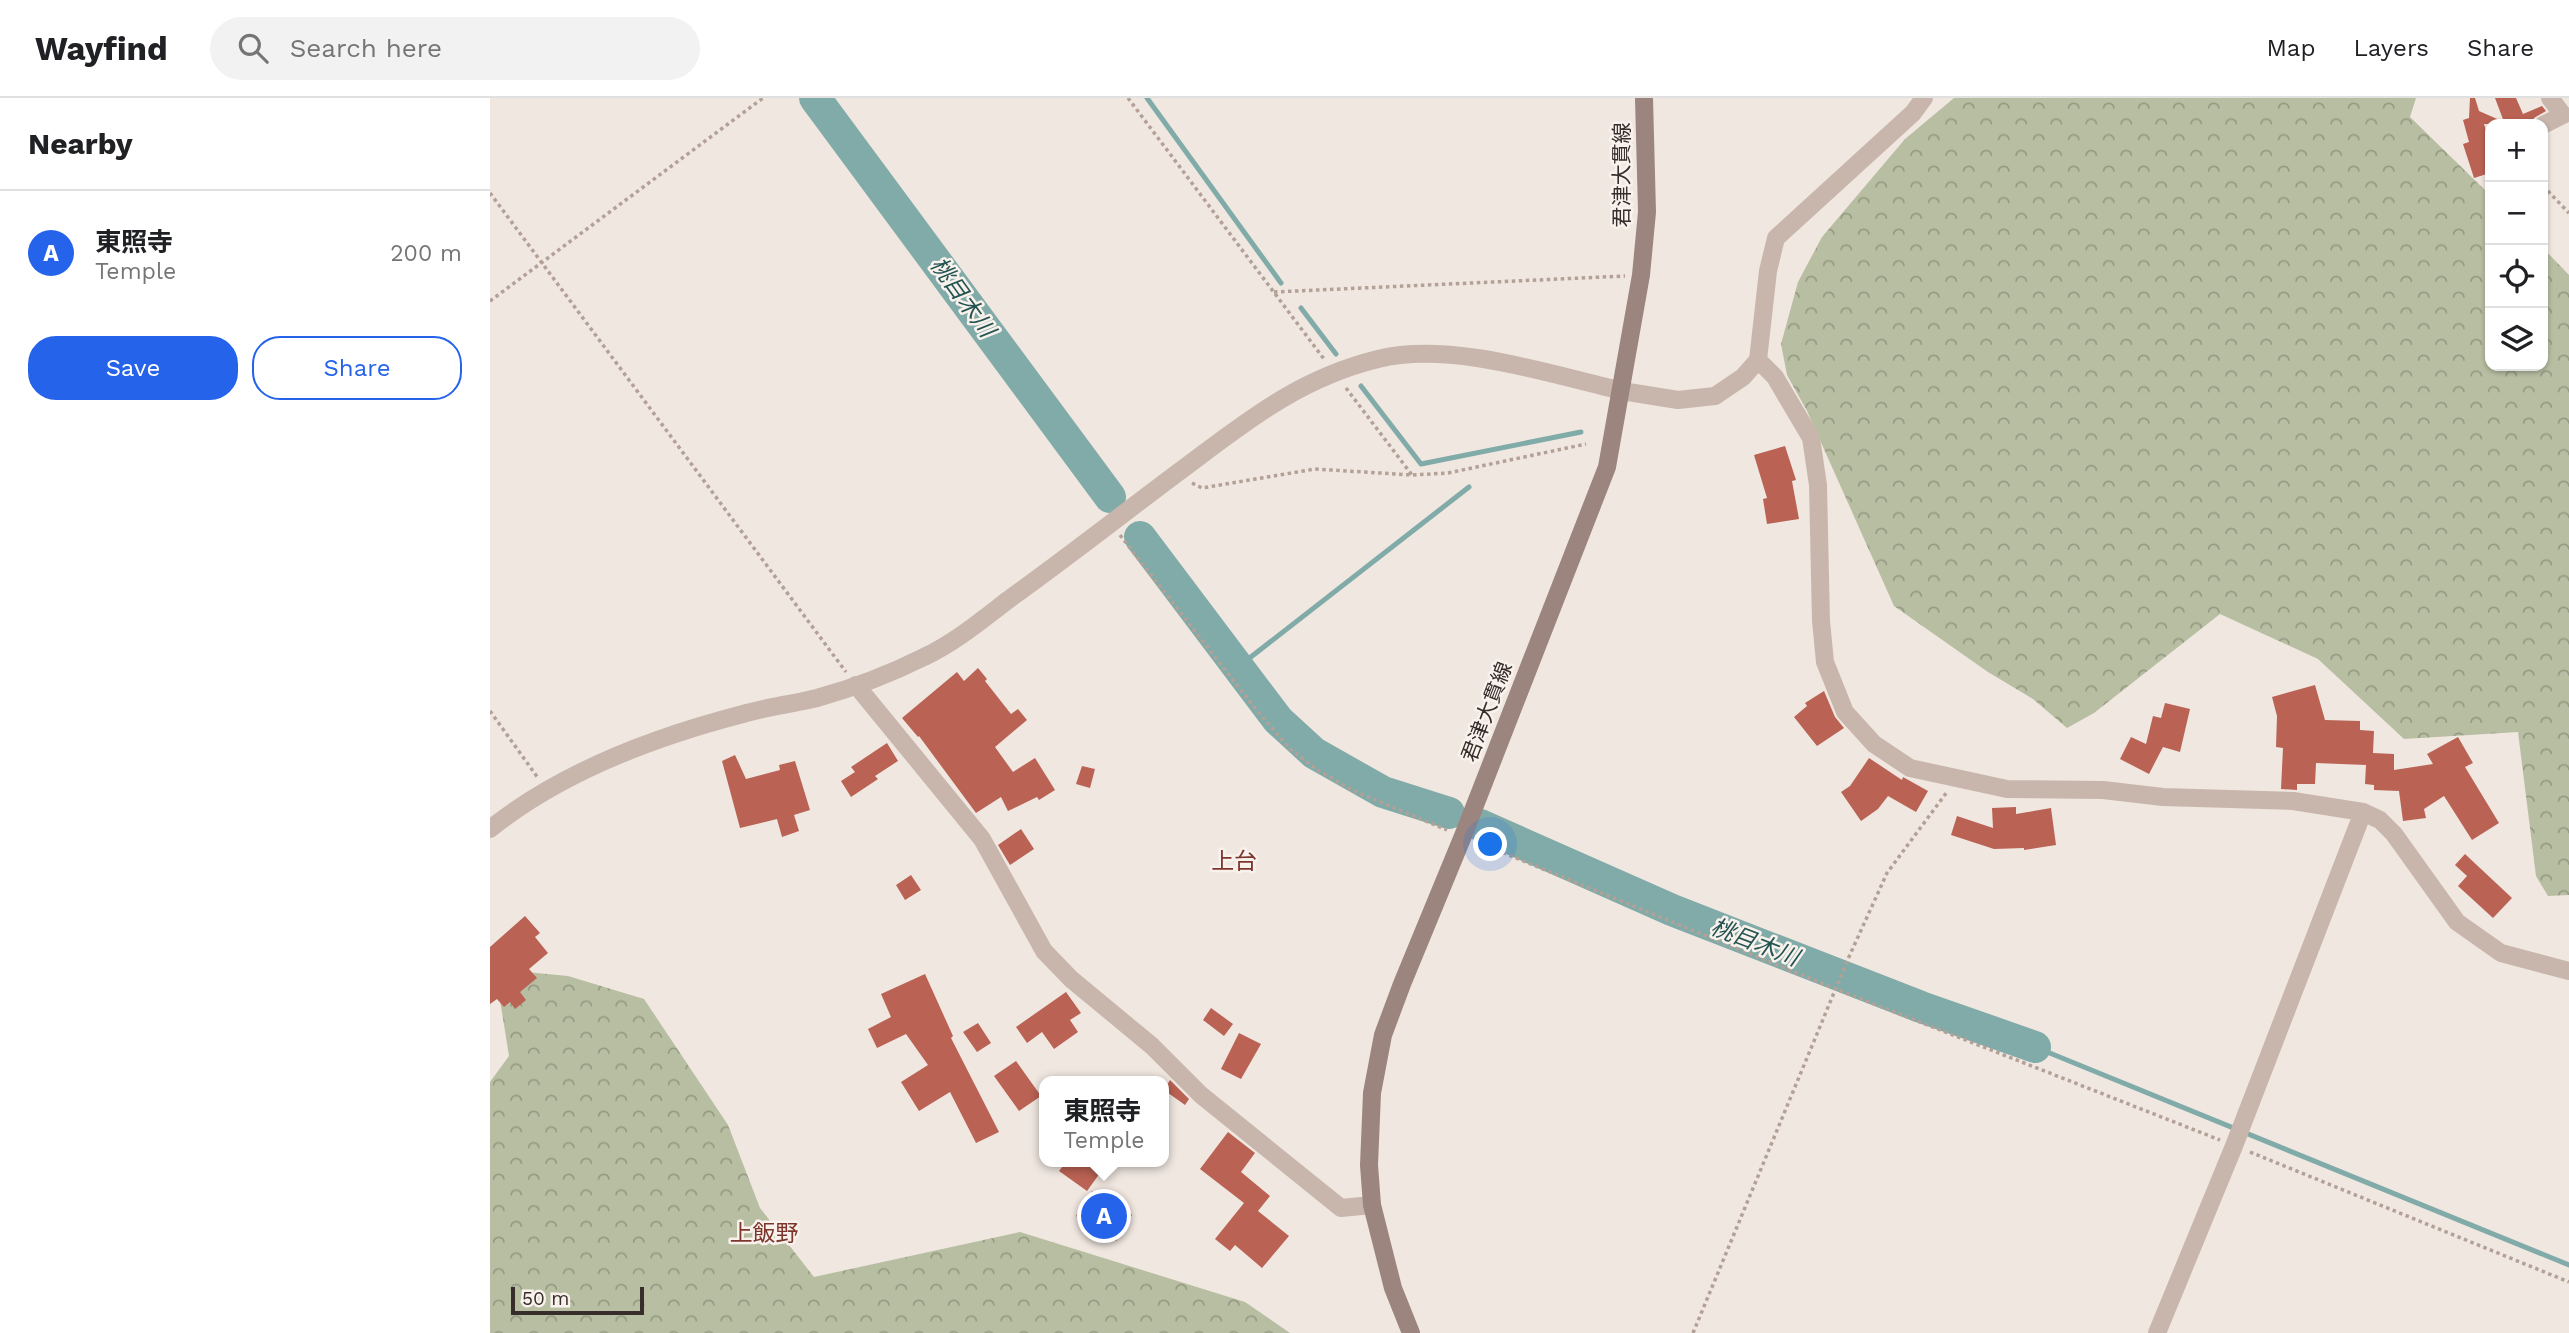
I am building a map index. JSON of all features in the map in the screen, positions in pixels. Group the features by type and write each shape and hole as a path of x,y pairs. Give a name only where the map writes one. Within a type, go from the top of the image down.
{"main road":[{"name":"君津大貫線","path":"1411,1333 1393,1288 1372,1205 1368,1165 1372,1093 1383,1035 1402,984 1463,836 1607,467 1641,275 1647,212 1644,98"}],"street":[{"path":"490,829 547,789 640,746 742,714 816,698 856,685 926,656 1024,589 1280,399 1333,372 1381,358 1416,355 1479,357 1622,391 1678,400 1715,396 1743,377 1758,359 1768,271 1776,238 1913,113 1924,98"},
{"path":"2548,122 2563,115 2550,98"},
{"path":"1758,359 1775,377 1811,438 1818,485 1821,621 1825,662 1845,712 1874,744 1910,768 2007,789 2103,790 2163,797 2292,801 2364,812 2380,820 2394,834 2457,922 2501,953 2569,971"},
{"path":"856,685 982,839 1044,951 1071,979 1152,1046 1201,1095 1341,1208 1372,1205"},
{"path":"2157,1333 2235,1143 2364,812"}],"path":[{"path":"490,301 763,98"},
{"path":"1128,98 1412,475"},
{"path":"2548,191 2569,213"},
{"path":"490,194 856,685"},
{"path":"1274,292 1641,275"},
{"path":"1174,476 1202,488 1315,469 1412,475 1448,473 1586,444"},
{"path":"1110,523 1254,707 1290,748 1319,771 1354,791 2235,1143 2569,1282"},
{"path":"490,711 547,789"},
{"path":"1693,1333 1886,873 1956,779"}],"green space":[{"path":"1954,98 2416,98 2410,117 2485,190 2485,371 2548,371 2548,253 2569,275 2569,895 2548,896 2536,876 2518,732 2404,739 2318,659 2220,614 2094,713 2067,728 2033,699 1988,672 1894,606 1807,411 1787,375 1781,344 1798,282 1822,237 1905,139"},
{"path":"495,969 568,976 644,999 728,1125 760,1208 814,1277 1020,1232 1245,1302 1290,1333 490,1333 490,1082 509,1056"}],"building":[{"path":"2470,98 2475,98 2479,111 2497,119 2485,119 2485,175 2474,178 2463,144 2469,142 2463,120 2469,118"},
{"path":"2495,98 2516,98 2523,114 2542,106 2546,111 2534,118 2503,119"},
{"path":"1785,446 1796,480 1792,481 1799,519 1767,524 1763,499 1767,498 1754,455"},
{"path":"978,668 1011,714 1018,709 1027,720 995,747 1013,772 1035,758 1055,790 1039,800 1037,797 1008,811 1001,797 976,813 919,736 902,718 957,672 964,681"},
{"path":"2315,685 2325,720 2360,721 2360,730 2374,731 2373,753 2394,754 2394,770 2433,764 2427,754 2458,737 2473,763 2465,767 2499,823 2472,840 2444,796 2424,809 2426,818 2403,821 2399,791 2374,790 2374,785 2365,784 2366,765 2316,763 2315,784 2297,784 2297,790 2281,789 2283,748 2276,747 2277,716 2272,697"},
{"path":"1824,691 1835,717 1844,728 1817,746 1794,717 1807,706 1805,703"},
{"path":"2165,703 2190,709 2180,752 2163,747 2149,774 2120,759 2131,737 2146,744 2153,716 2161,718"},
{"path":"887,743 898,761 875,776 878,779 851,797 841,781 855,772 851,767"},
{"path":"735,755 746,779 780,770 779,765 795,761 810,810 794,815 799,831 782,837 777,819 740,828 722,761"},
{"path":"1869,758 1902,780 1903,777 1928,791 1916,812 1888,796 1878,809 1861,821 1841,792 1850,786"},
{"path":"1082,766 1095,769 1090,788 1076,784"},
{"path":"2016,807 2016,814 2051,808 2056,845 2024,850 1994,849 1951,835 1957,816 1993,828 1992,808"},
{"path":"1021,829 1034,849 1010,865 998,845"},
{"path":"2465,854 2512,898 2493,918 2458,886 2467,876 2455,865"},
{"path":"911,875 921,890 905,900 896,885"},
{"path":"525,916 540,933 535,937 548,953 529,969 537,978 520,992 526,1000 515,1009 510,1002 504,1007 497,999 490,1004 490,947"},
{"path":"925,974 953,1036 951,1038 999,1132 976,1143 950,1092 919,1111 901,1082 928,1065 906,1034 877,1048 868,1029 891,1017 881,994"},
{"path":"1066,992 1081,1013 1070,1020 1078,1032 1054,1049 1042,1032 1027,1043 1016,1027"},
{"path":"1211,1008 1233,1024 1224,1036 1203,1020"},
{"path":"978,1023 991,1043 977,1052 963,1032"},
{"path":"1239,1033 1261,1044 1241,1079 1221,1069"},
{"path":"1016,1061 1039,1093 1039,1097 1019,1111 994,1076"},
{"path":"1169,1082 1189,1099 1185,1105 1169,1094"},
{"path":"1228,1132 1255,1153 1241,1172 1270,1196 1258,1211 1289,1236 1262,1268 1235,1245 1230,1251 1215,1239 1244,1203 1200,1169"},
{"path":"1062,1167 1104,1167 1087,1191 1059,1171"},
{"path":"1092,1191 1132,1215 1116,1241 1076,1216"}],"waterway":[{"name":"桃目木川","path":"815,98 1110,497"},
{"path":"1147,98 1281,283"},
{"path":"1301,308 1336,354"},
{"path":"1361,386 1421,464 1581,432"},
{"path":"1238,667 1469,487"},
{"name":"桃目木川","path":"1140,537 1278,720 1314,753 1383,792 1449,813"},
{"name":"桃目木川","path":"1480,825 1672,910 1921,1007 2035,1047"},
{"path":"2035,1047 2569,1265"}],"place":[{"name":"東照寺","path":"1104,1216"}],"district":[{"name":"上台","path":"1234,861"},
{"name":"上飯野","path":"764,1233"}]}
